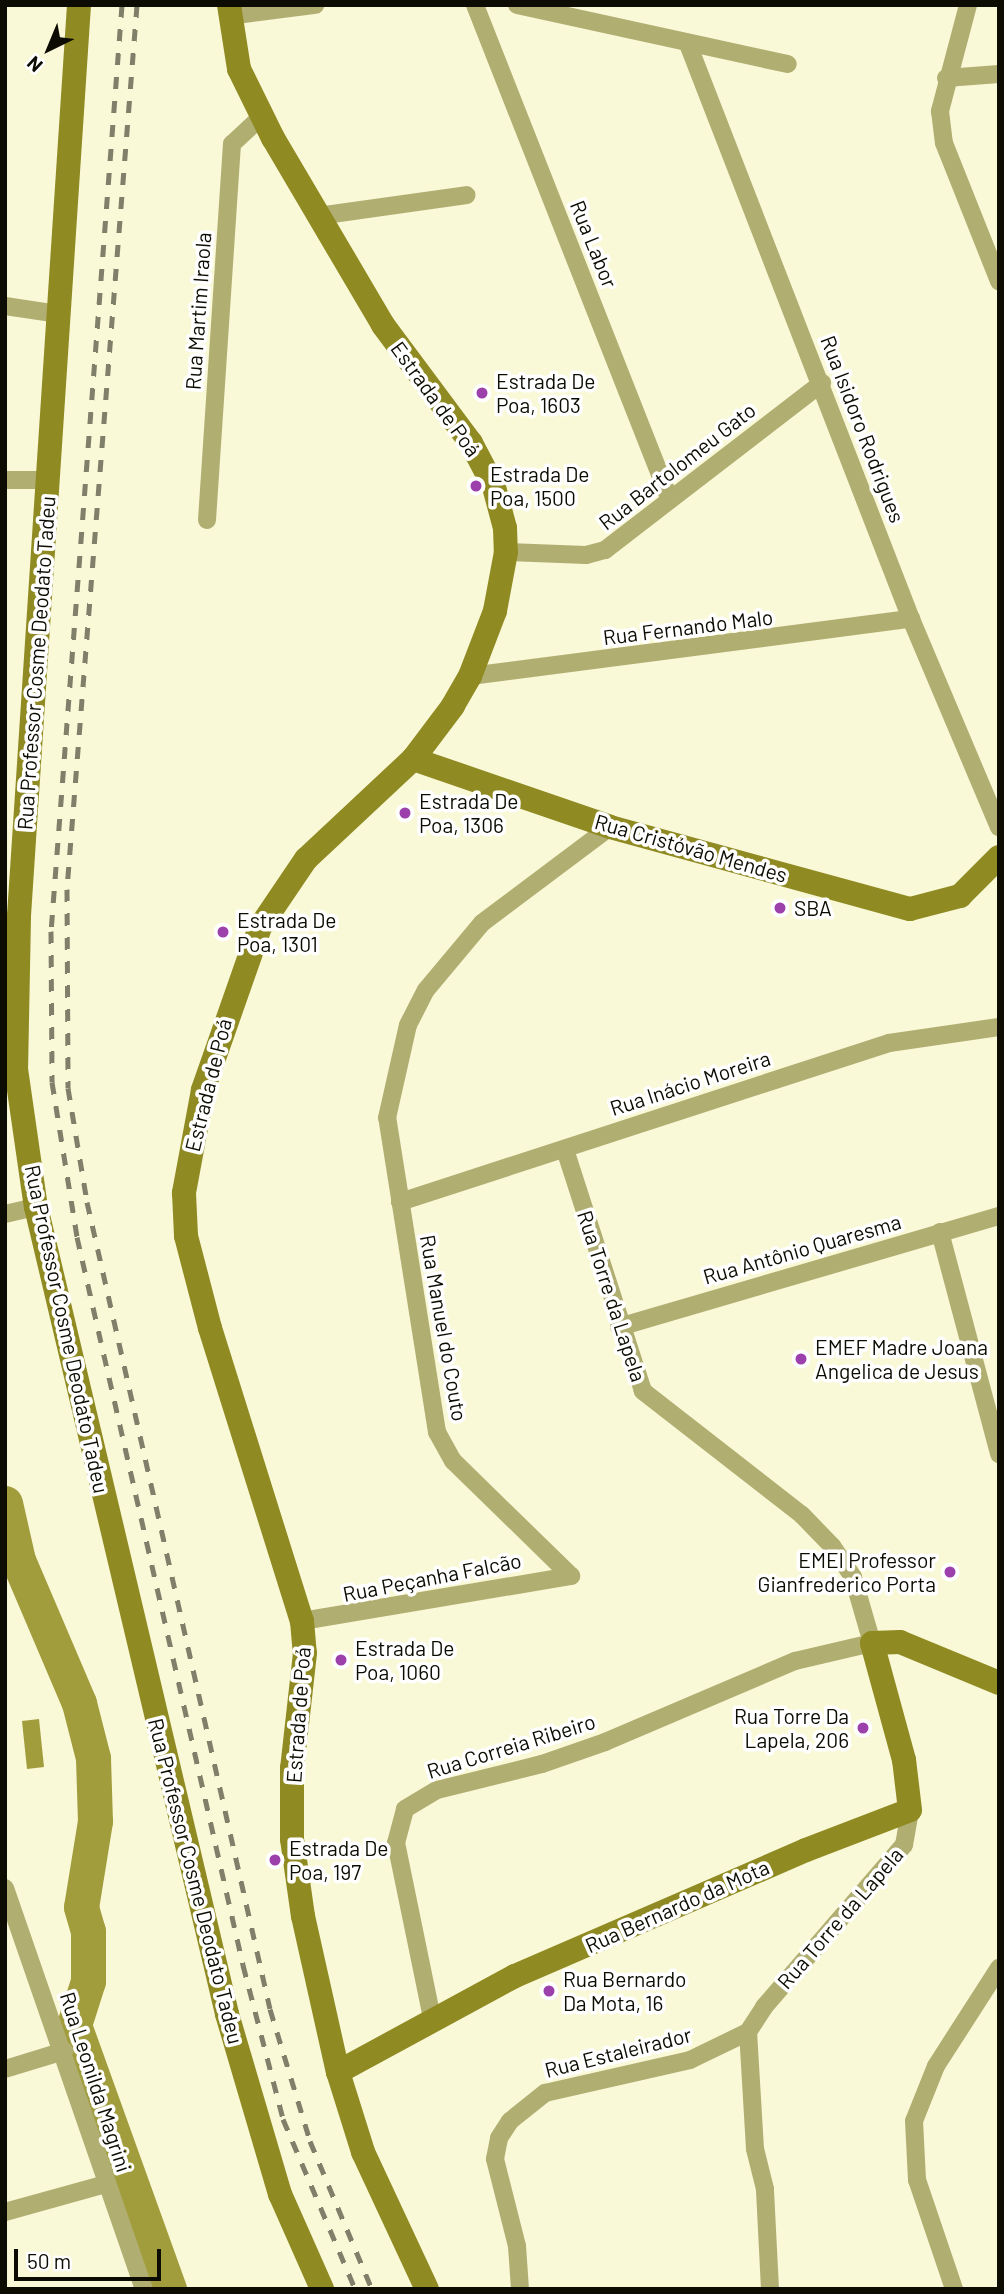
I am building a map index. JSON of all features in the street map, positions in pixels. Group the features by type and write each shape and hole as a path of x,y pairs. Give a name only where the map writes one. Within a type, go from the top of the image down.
{"main road":[{"name":"Rua Professor Cosme Deodato Tadeu","path":"79,5 16,1014 16,1069 36,1206 227,2014 280,2194 322,2289"},
{"name":"Estrada de Poá","path":"229,10 239,69 262,116 383,325 471,443 494,487 506,552 495,611 471,676 413,759 306,859 260,927 211,1059 184,1193 186,1236 210,1328 302,1621 305,1653 292,1768 292,1839 303,1916 338,2072 363,2152 427,2289"},
{"name":"Rua Cristóvão Mendes","path":"413,759 610,827 910,909 960,896 999,857"},
{"path":"872,1643 900,1642 999,1683"},
{"name":"Rua Torre da Lapela","path":"872,1643 904,1760 910,1810"},
{"name":"Rua Bernardo da Mota","path":"338,2072 432,2018 694,1898 910,1810"}],"street":[{"path":"229,10 315,5"},
{"name":"Rua Labor","path":"475,5 670,500"},
{"path":"517,5 788,64"},
{"path":"968,5 946,78 940,111 944,143 999,281"},
{"name":"Rua Isidoro Rodrigues","path":"688,44 822,383 911,619 999,827"},
{"path":"946,78 999,74"},
{"name":"Rua Martim Iraola","path":"207,520 232,144 262,116"},
{"path":"318,216 467,194"},
{"path":"5,306 60,314"},
{"name":"Rua Bartolomeu Gato","path":"506,552 586,555 605,550 822,383"},
{"path":"5,480 48,480"},
{"name":"Rua Fernando Malo","path":"471,676 911,619"},
{"name":"Rua Manuel do Couto","path":"571,1576 453,1461 437,1432 387,1118 408,1025 426,990 482,923 610,827"},
{"name":"Rua Inácio Moreira","path":"400,1202 889,1043 999,1027"},
{"name":"Rua Torre da Lapela","path":"565,1149 619,1327 643,1391 802,1515 832,1546 853,1577 872,1643"},
{"path":"5,1214 36,1206"},
{"name":"Rua Antônio Quaresma","path":"619,1327 999,1216"},
{"path":"940,1232 999,1454"},
{"name":"Rua Peçanha Falcão","path":"302,1621 571,1576"},
{"name":"Rua Correia Ribeiro","path":"432,2018 396,1843 405,1809 437,1790 542,1764 605,1742 795,1661 872,1643"},
{"name":"Rua Torre da Lapela","path":"748,2032 771,1998 904,1845 910,1810"},
{"name":"Rua Leonilda Magrini","path":"5,1888 64,2051 106,2184 144,2289"},
{"path":"954,2289 916,2179 914,2121 936,2066 999,1968"},
{"path":"748,2032 755,2148 765,2189 770,2289"},
{"name":"Rua Estaleirador","path":"520,2289 517,2246 495,2159 499,2138 510,2121 545,2093 690,2060 748,2032"},
{"path":"5,2068 64,2051"},
{"path":"5,2212 106,2184"}],"shaded area":[{"path":"39,1719 44,1767 27,1769 22,1721"}],"waterway":[{"path":"5,1503 18,1560 79,1703 93,1758 95,1821 81,1907 88,1931 88,1981 74,2025 169,2289"}],"railway":[{"path":"122,5 51,931 52,1082 77,1237 243,1965 283,2119 355,2289"},
{"path":"137,5 67,889 68,1088 87,1202 270,2009 310,2141 372,2289"}],"place":[{"name":"Estrada De Poa, 1603","path":"482,393"},
{"name":"Estrada De Poa, 1500","path":"476,486"},
{"name":"Estrada De Poa, 1306","path":"405,813"},
{"name":"SBA","path":"780,908"},
{"name":"Estrada De Poa, 1301","path":"223,932"},
{"name":"EMEF Madre Joana Angelica de Jesus","path":"801,1359"},
{"name":"EMEI Professor Gianfrederico Porta","path":"950,1572"},
{"name":"Estrada De Poa, 1060","path":"341,1660"},
{"name":"Rua Torre Da Lapela, 206","path":"863,1728"},
{"name":"Estrada De Poa, 197","path":"275,1860"},
{"name":"Rua Bernardo Da Mota, 16","path":"549,1991"}]}
